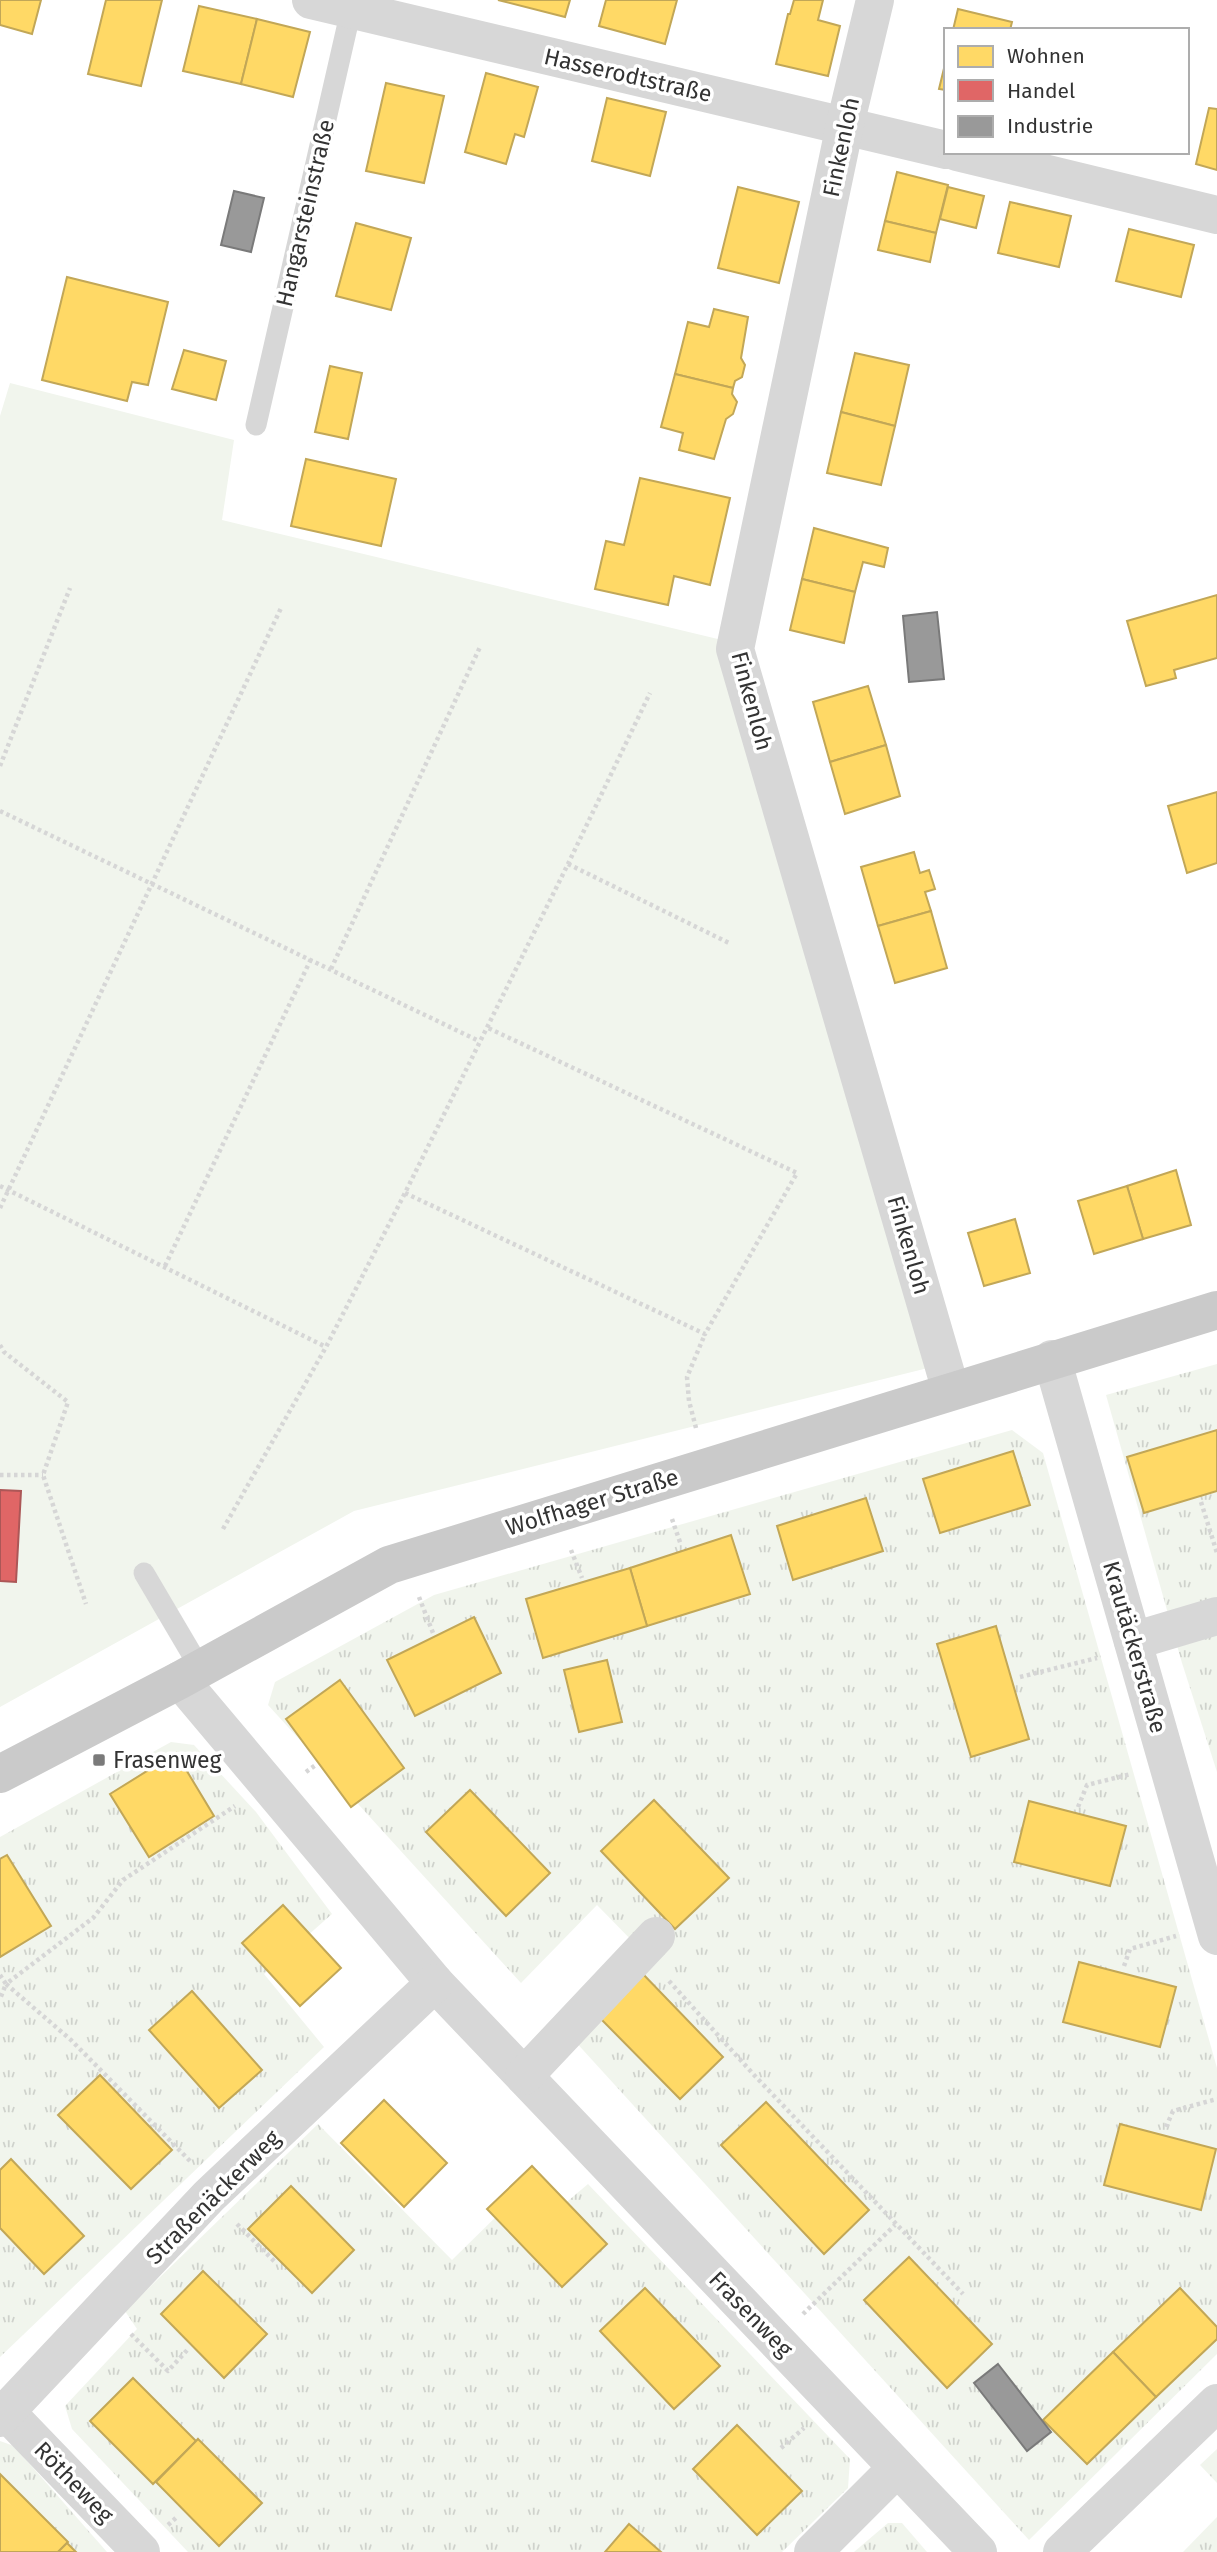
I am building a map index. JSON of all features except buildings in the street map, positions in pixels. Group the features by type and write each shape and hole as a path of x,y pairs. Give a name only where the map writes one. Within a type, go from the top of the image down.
{"main road":[{"name":"Wolfhager Straße","path":"0,1774 389,1565 1217,1310"}],"street":[{"name":"Hasserodtstraße","path":"311,0 352,5 944,150"},
{"name":"Finkenloh","path":"875,0 845,125 735,649 951,1391"},
{"path":"965,154 1217,215"},
{"name":"Krautäckerstraße","path":"1052,1359 1216,1931"},
{"path":"1134,1645 1217,1616"},
{"name":"Frasenweg","path":"190,1674 268,1785 435,1983 978,2552"},
{"path":"524,2076 649,1944"},
{"name":"Straßenäckerweg","path":"4,2416 213,2192 435,1983"},
{"path":"1062,2552 1217,2403"},
{"name":"Rötheweg","path":"4,2416 141,2552"},
{"path":"813,2552 897,2468"}],"lane":[{"name":"Hangarsteinstraße","path":"256,425 352,5"},
{"path":"144,1573 190,1674"}],"path":[{"path":"0,766 70,588"},
{"path":"0,1208 281,607"},
{"path":"331,969 480,647"},
{"path":"223,1529 326,1347 405,1193 650,693"},
{"path":"0,811 479,1041"},
{"path":"568,864 729,943"},
{"path":"165,1266 311,959"},
{"path":"486,1027 797,1173 705,1334 687,1377 688,1401"},
{"path":"0,1186 326,1347"},
{"path":"405,1193 705,1334"},
{"path":"0,1345 4,1352 68,1402 43,1475 86,1604"},
{"path":"0,1475 43,1475"},
{"path":"1200,1502 1217,1553"},
{"path":"674,1524 681,1545"},
{"path":"572,1553 582,1578"},
{"path":"421,1602 433,1633"},
{"path":"1020,1677 1134,1645"},
{"path":"1078,1807 1087,1785 1168,1765"},
{"path":"0,1998 6,1984 93,1918 124,1880 268,1785"},
{"path":"1124,1966 1130,1949 1216,1931"},
{"path":"649,1944 755,2076 963,2294"},
{"path":"0,1975 6,1984 71,2040 276,2263"},
{"path":"1166,2127 1173,2111 1217,2099"},
{"path":"776,2340 895,2225"},
{"path":"104,2308 168,2371 189,2348"}],"green space":[{"path":"10,383 234,440 222,520 722,640 936,1366 354,1511 0,1707 0,416"},
{"path":"1217,1364 1217,1772 1182,1663 1106,1395"},
{"path":"1012,1430 1043,1453 1217,2068 1217,2354 1029,2540 573,2039 642,1951 597,1905 521,1983 268,1705 275,1682 434,1595"},
{"path":"171,1742 194,1745 256,1812 332,1914 264,1974 324,2047 0,2357 0,1837"},
{"path":"318,2124 452,2260 518,2195 543,2222 588,2184 850,2459 848,2488 782,2552 188,2552 72,2429 65,2406 137,2329 125,2311"},
{"path":"0,2441 14,2446 107,2552 0,2552"},
{"path":"1217,2449 1217,2483 1200,2465"},
{"path":"1217,2517 1217,2552 1183,2552"},
{"path":"888,2523 902,2523 927,2552 854,2552"}],"place":[{"name":"Frasenweg","path":"99,1760"}]}
